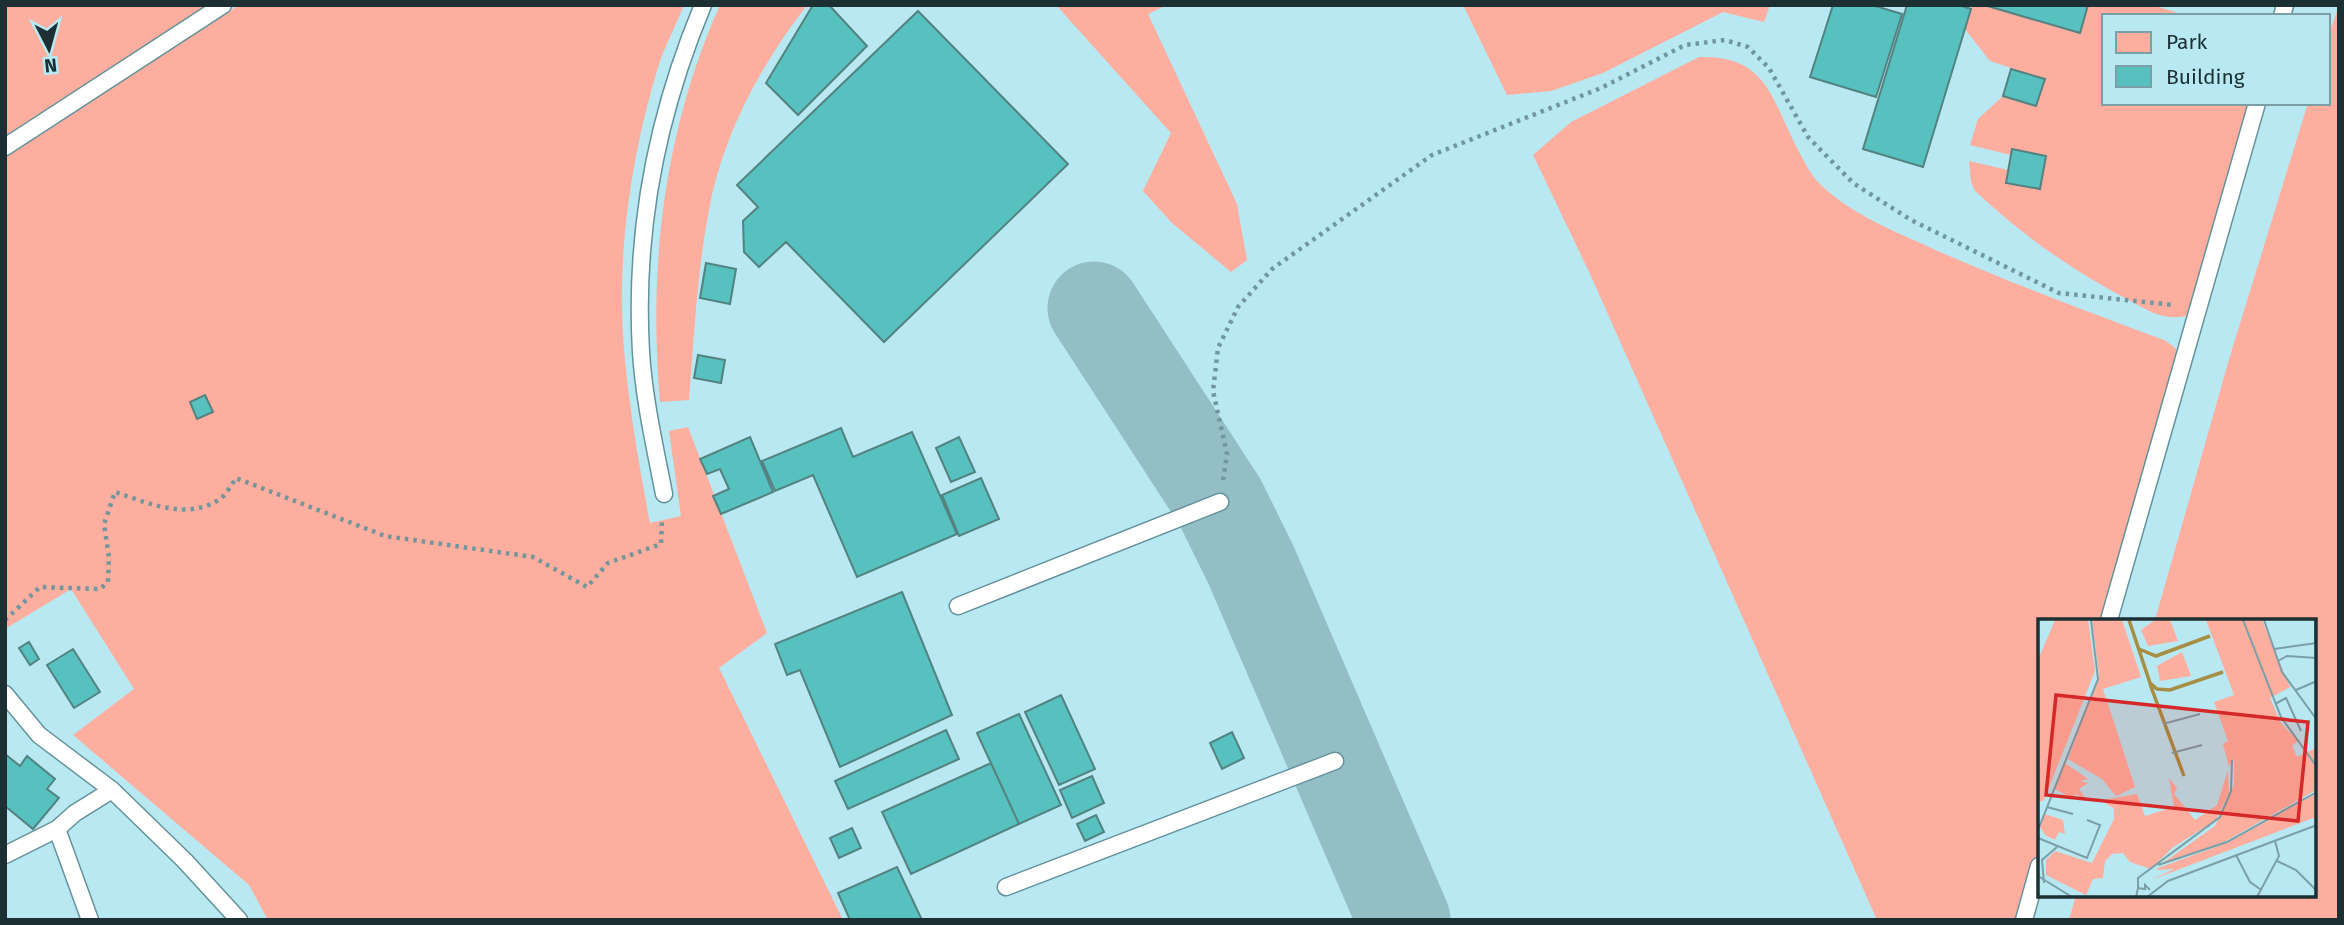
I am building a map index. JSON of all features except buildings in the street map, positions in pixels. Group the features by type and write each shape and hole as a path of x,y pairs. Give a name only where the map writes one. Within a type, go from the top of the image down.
{"lane":[{"path":"5,147 223,5"},
{"path":"664,494 649,416 643,366 640,278 652,168 685,48 703,5"},
{"path":"2110,619 2256,105"},
{"path":"958,606 1220,502"},
{"path":"5,694 39,735 112,790 185,861 239,920"},
{"path":"1006,887 1335,761"},
{"path":"5,855 57,829 75,813 112,790"},
{"path":"57,829 90,920"},
{"path":"2024,920 2038,870"}],"path":[{"path":"1220,502 1227,454 1213,391 1218,348 1238,307 1272,269 1432,155 1601,88 1685,45 1725,40 1748,47 1769,68 1808,137 1853,183 1911,220 2059,293 2199,308"},
{"path":"5,620 40,587 100,589 108,582 109,557 104,524 115,492 162,508 192,510 221,499 236,478 385,536 533,557 587,587 608,563 661,544 664,494"}],"green space":[{"path":"5,5 208,5 5,136"},
{"path":"239,5 684,5 662,57 649,100 627,210 622,323 632,422 650,523 681,516 669,431 688,427 767,633 719,668 843,920 268,920 249,885 73,735 134,689 71,589 5,629 5,157"},
{"path":"720,5 807,5 759,76 734,128 715,182 696,305 689,400 660,402 656,300 664,199 685,101"},
{"path":"1056,5 1167,5 1148,14 1237,204 1247,260 1231,272 1172,223 1143,191 1171,133"},
{"path":"1463,5 1770,5 1764,22 1723,12 1603,73 1551,91 1507,95"},
{"path":"1972,5 1984,5 2079,33 2088,5 2153,5 2181,14 2102,14 2102,105 2264,105 2208,301 2200,308 2187,316 2176,317 2158,315 2147,310 2047,250 1975,191 1971,182 1969,161 2008,170 2006,183 2040,189 2046,156 2012,150 2011,155 1970,145 1978,119 2003,96 2036,106 2045,79 1990,61 1965,29"},
{"path":"2339,5 2339,920 2069,920 2075,897 2316,897 2316,619 2155,619 2230,356 2307,105 2330,105 2330,31"},
{"path":"1699,57 1722,58 1739,63 1764,83 1814,177 1846,205 1902,235 1989,273 2164,340 2184,359 2185,387 2117,619 2038,619 2038,888 2029,920 1877,920 1591,276 1533,155 1571,122"}],"taxiway":[{"path":"1094,308 1220,502 1251,565 1404,920"}]}
